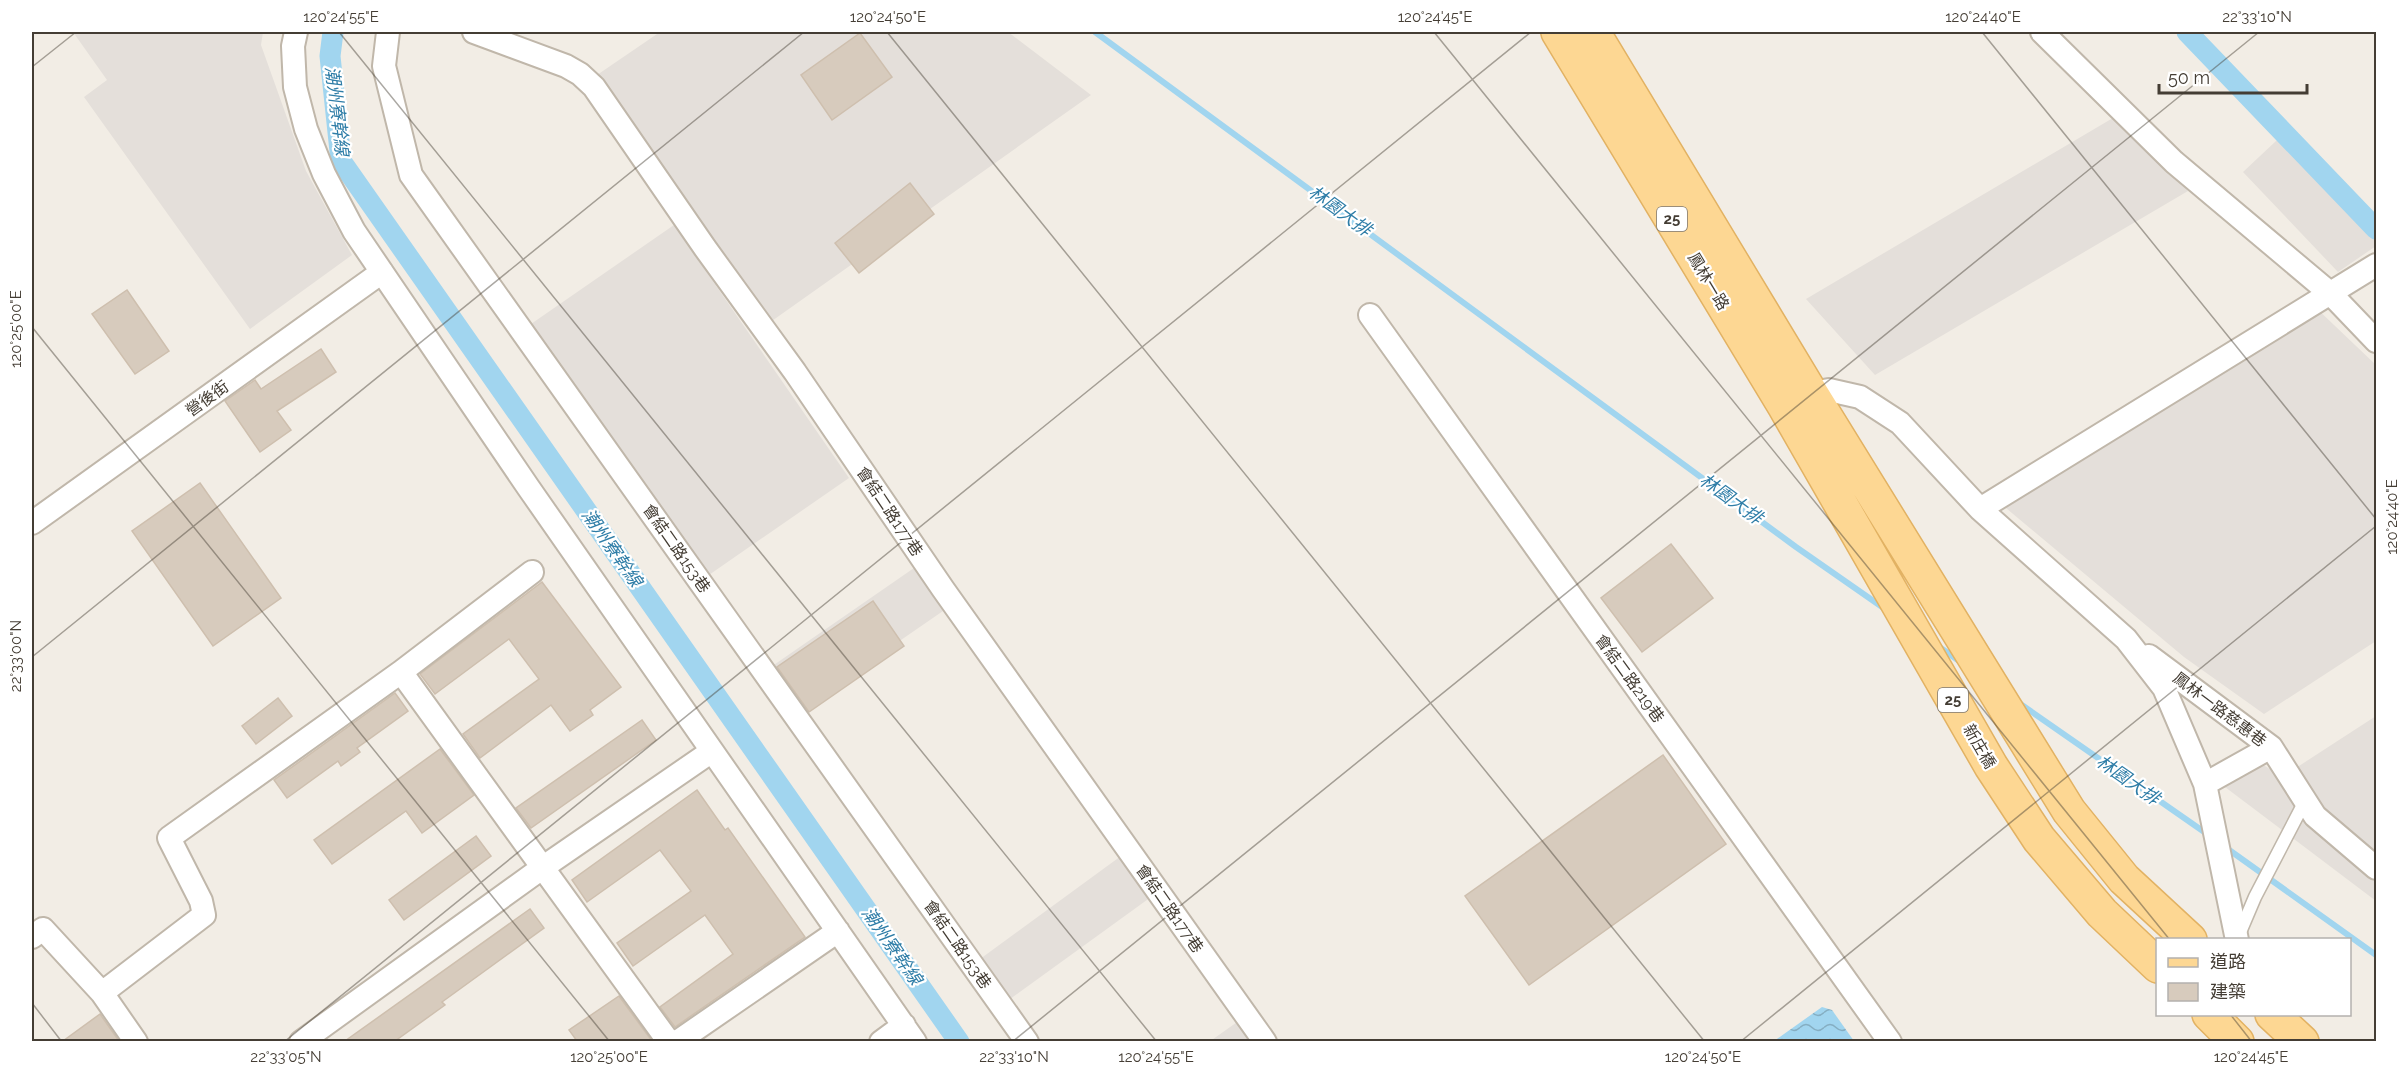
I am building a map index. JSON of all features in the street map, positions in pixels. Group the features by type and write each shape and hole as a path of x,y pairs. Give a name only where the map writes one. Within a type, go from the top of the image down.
{"main road":[{"name":"鳳林一路","path":"1558,32 1798,400"},
{"name":"鳳林一路","path":"1593,32 1798,400"},
{"name":"25","path":"1798,400 2069,811 2124,879 2185,935"},
{"name":"新庄橋","path":"1798,400 1990,766 2039,839 2102,913 2156,965"},
{"path":"2211,1016 2237,1041"},
{"path":"2274,1016 2302,1041"}],"street":[{"path":"296,32 293,46 295,87 306,129 329,183 354,231 528,487 910,1033 880,1041"},
{"name":"會結二路153巷","path":"388,32 384,66 411,175 1027,1041"},
{"name":"會結二路177巷","path":"474,32 566,66 580,74 594,87 705,248 795,372 943,589 1265,1041"},
{"path":"2042,32 2174,162 2331,294 2376,341"},
{"path":"1980,509 2369,270"},
{"name":"營後街","path":"32,523 382,272"},
{"name":"會結二路219巷","path":"1370,315 1890,1041"},
{"path":"1798,400 1829,390 1860,397 1900,423 1980,509 2127,639 2164,688 2205,784 2237,938"},
{"path":"102,993 204,915 201,901 169,838 400,672 532,572"},
{"name":"鳳林一路慈惠巷","path":"2127,639 2271,747 2315,816 2376,868"},
{"path":"400,672 669,1041"},
{"path":"2205,784 2271,747"},
{"path":"307,1040 542,868 712,751"},
{"path":"32,937 43,929 102,993 136,1041"},
{"path":"677,1041 838,931"}],"lane":[{"path":"2237,938 2277,852 2305,801"}],"shaded area":[{"path":"73,32 263,32 261,45 306,171 352,255 250,329 84,97 107,80"},
{"path":"660,32 1008,32 1091,95 769,323 597,75"},
{"path":"2118,115 2188,191 1875,375 1806,299"},
{"path":"2290,128 2376,221 2376,246 2338,272 2243,172"},
{"path":"674,225 849,478 706,577 531,324"},
{"path":"2313,305 2376,365 2376,641 2264,714 2184,657 1994,498"},
{"path":"914,568 943,611 798,711 768,669"},
{"path":"2376,716 2376,901 2221,784 2251,757 2282,777"},
{"path":"1121,856 1151,897 1006,1002 976,962"},
{"path":"1240,1020 1255,1042 1209,1042"}],"water":[{"path":"1822,1007 1832,1010 1854,1041 1774,1041"}],"building":[{"path":"860,33 892,77 832,120 801,75"},
{"path":"910,183 934,214 859,273 835,243"},
{"path":"127,290 169,351 135,374 92,314"},
{"path":"321,349 336,372 277,411 291,430 260,452 225,401 255,380 261,389"},
{"path":"200,483 281,598 213,646 132,531"},
{"path":"1671,544 1713,598 1642,652 1601,598"},
{"path":"542,582 621,687 590,710 593,715 570,731 551,705 480,758 463,734 539,679 509,639 435,694 420,674"},
{"path":"873,601 904,646 809,712 777,667"},
{"path":"395,693 408,711 357,748 360,752 341,766 338,761 287,798 274,780"},
{"path":"278,698 292,716 256,744 242,726"},
{"path":"642,720 656,740 531,828 516,808"},
{"path":"440,749 474,795 422,833 406,811 332,864 314,840"},
{"path":"1663,755 1726,844 1529,985 1465,896"},
{"path":"697,790 725,830 728,828 805,937 675,1027 660,1007 733,954 705,915 633,966 617,943 691,891 660,850 587,902 572,880"},
{"path":"476,836 491,856 404,920 389,900"},
{"path":"530,909 544,928 442,1002 445,1005 395,1041 345,1041"},
{"path":"619,996 652,1041 577,1041 569,1030"},
{"path":"100,1014 119,1041 63,1041"}],"waterway":[{"name":"潮州寮幹線","path":"333,32 330,56 341,161 959,1042"},
{"name":"林園大排","path":"1095,32 1796,547 1885,609"},
{"path":"2187,32 2376,229"},
{"name":"林園大排","path":"1938,646 1962,663"},
{"name":"林園大排","path":"2019,703 2210,836"},
{"name":"林園大排","path":"2225,847 2376,955"}]}
